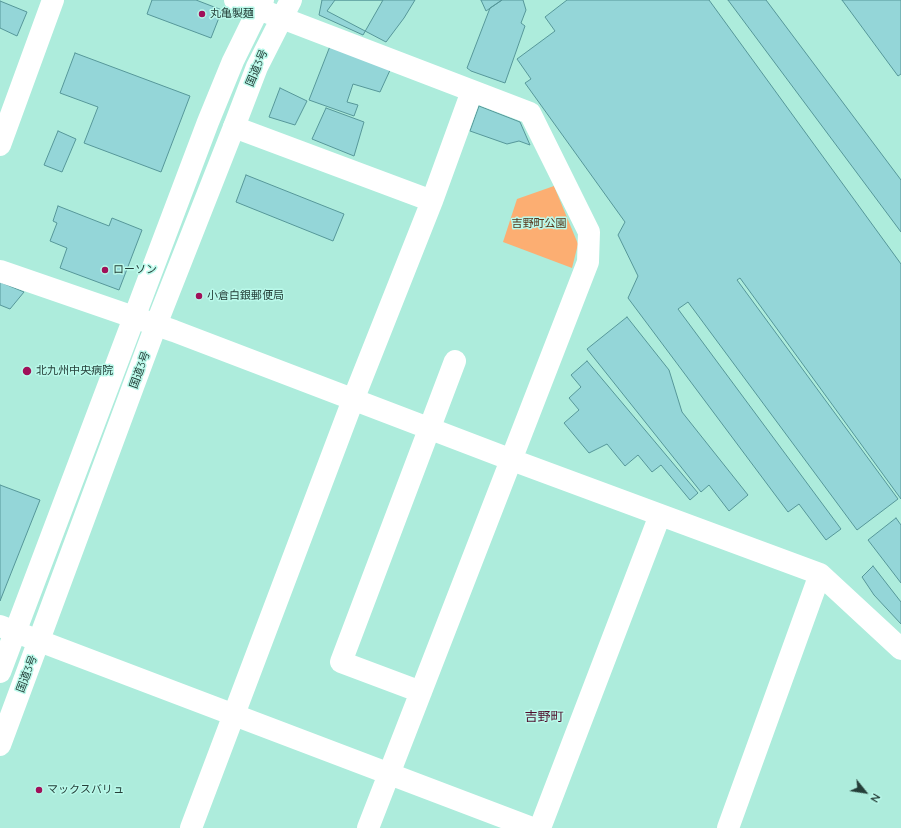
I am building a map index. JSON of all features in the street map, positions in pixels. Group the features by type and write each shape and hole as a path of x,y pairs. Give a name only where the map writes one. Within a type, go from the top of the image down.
{"main road":[{"path":"0,145 53,0"},
{"path":"235,0 286,9 472,91 530,113 589,232 588,262 368,828"},
{"path":"0,672 8,629 133,317 208,122 233,61 261,4"},
{"name":"国道3号","path":"0,745 156,325 257,67 286,9"},
{"path":"190,828 353,400 432,200 472,91"},
{"path":"234,127 432,200"},
{"path":"0,271 156,325 429,429 820,574 901,649"},
{"path":"421,692 341,662 455,361"},
{"path":"540,828 660,515"},
{"path":"728,828 820,574"},
{"path":"8,629 532,828"}],"green space":[{"name":"吉野町公園","path":"554,186 578,244 572,268 503,242 517,199"}],"building":[{"path":"152,0 196,0 222,10 211,38 147,14"},
{"path":"322,0 383,0 363,35 319,15"},
{"path":"335,0 415,0 386,42 327,11"},
{"path":"481,0 502,0 486,11"},
{"path":"502,0 523,0 526,10 521,23 525,26 505,83 471,71 467,68 490,8"},
{"path":"567,0 709,0 901,264 901,499 740,278 737,280 898,499 857,530 688,302 678,309 841,529 826,540 799,504 788,512 628,298 638,276 618,235 625,222 525,83 531,79 517,59 555,31 545,17"},
{"path":"728,0 766,0 901,180 901,232"},
{"path":"842,0 901,0 901,74 898,76"},
{"path":"0,1 27,12 17,36 0,28"},
{"path":"332,41 391,68 380,92 353,84 347,102 358,105 354,116 309,100"},
{"path":"75,53 190,96 161,172 84,143 98,107 60,93"},
{"path":"280,88 307,101 295,125 269,117"},
{"path":"479,106 520,122 530,145 519,141 507,144 470,131"},
{"path":"326,108 364,122 354,156 312,139"},
{"path":"58,131 76,139 62,172 44,165"},
{"path":"246,175 344,214 333,241 236,202"},
{"path":"58,206 109,226 112,218 142,230 119,290 60,268 67,248 50,241 57,223 53,221"},
{"path":"0,282 24,292 10,309 0,305"},
{"path":"627,317 669,370 682,412 748,495 729,511 709,485 701,492 587,349"},
{"path":"587,361 698,493 690,500 661,465 652,472 638,455 625,466 607,444 589,453 564,423 579,410 569,398 581,387 571,375"},
{"path":"0,485 40,500 0,601"},
{"path":"896,518 901,525 901,583 868,540"},
{"path":"873,566 901,602 901,624 874,595 862,577"}],"place":[{"name":"丸亀製麺","path":"202,14"},
{"name":"ローソン","path":"105,270"},
{"name":"小倉白銀郵便局","path":"199,296"},
{"name":"北九州中央病院","path":"27,371"},
{"name":"マックスバリュ","path":"39,790"}],"district":[{"name":"吉野町","path":"544,717"}]}
